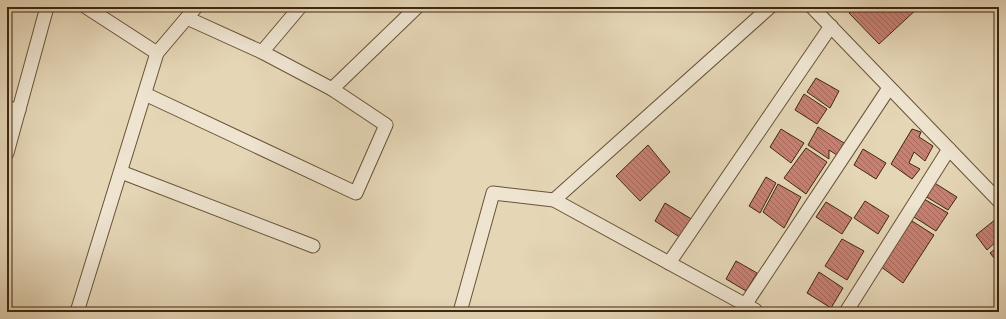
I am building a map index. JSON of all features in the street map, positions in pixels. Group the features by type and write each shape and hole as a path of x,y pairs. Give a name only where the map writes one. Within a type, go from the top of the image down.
{"street":[{"path":"7,153 13,109 47,7"},
{"path":"86,7 157,53"},
{"path":"77,312 157,53 196,7"},
{"path":"262,52 300,7"},
{"path":"332,89 417,7"},
{"path":"554,200 770,7"},
{"path":"812,7 999,201"},
{"path":"145,94 356,194 386,125 332,89 262,52 187,18"},
{"path":"669,263 831,26"},
{"path":"460,312 493,193 554,200 753,310 889,88"},
{"path":"846,312 948,149"},
{"path":"121,172 313,246"}],"building":[{"path":"856,7 919,7 879,44 849,13"},
{"path":"816,78 839,91 830,108 807,92"},
{"path":"804,94 827,109 817,124 795,110"},
{"path":"818,127 844,143 837,155 829,150 829,159 808,145"},
{"path":"781,129 804,143 791,163 770,147"},
{"path":"912,129 921,132 919,137 933,146 925,161 914,152 909,163 920,169 912,179 891,164"},
{"path":"648,145 670,172 640,201 616,176"},
{"path":"806,148 827,162 806,194 784,178"},
{"path":"863,149 886,163 876,179 854,165"},
{"path":"766,177 776,183 760,213 749,206"},
{"path":"933,182 957,197 948,210 925,196"},
{"path":"778,184 801,197 784,228 763,212"},
{"path":"924,199 948,213 936,231 914,217"},
{"path":"865,201 889,216 878,234 854,218"},
{"path":"826,202 852,218 842,234 816,217"},
{"path":"665,203 693,220 681,238 655,221"},
{"path":"996,219 999,223 999,239 987,250 976,235"},
{"path":"912,221 934,235 903,283 880,266"},
{"path":"842,239 864,251 847,280 825,266"},
{"path":"999,246 999,264 990,253"},
{"path":"736,261 757,273 746,291 726,279"},
{"path":"819,272 843,288 831,308 807,293"}]}
